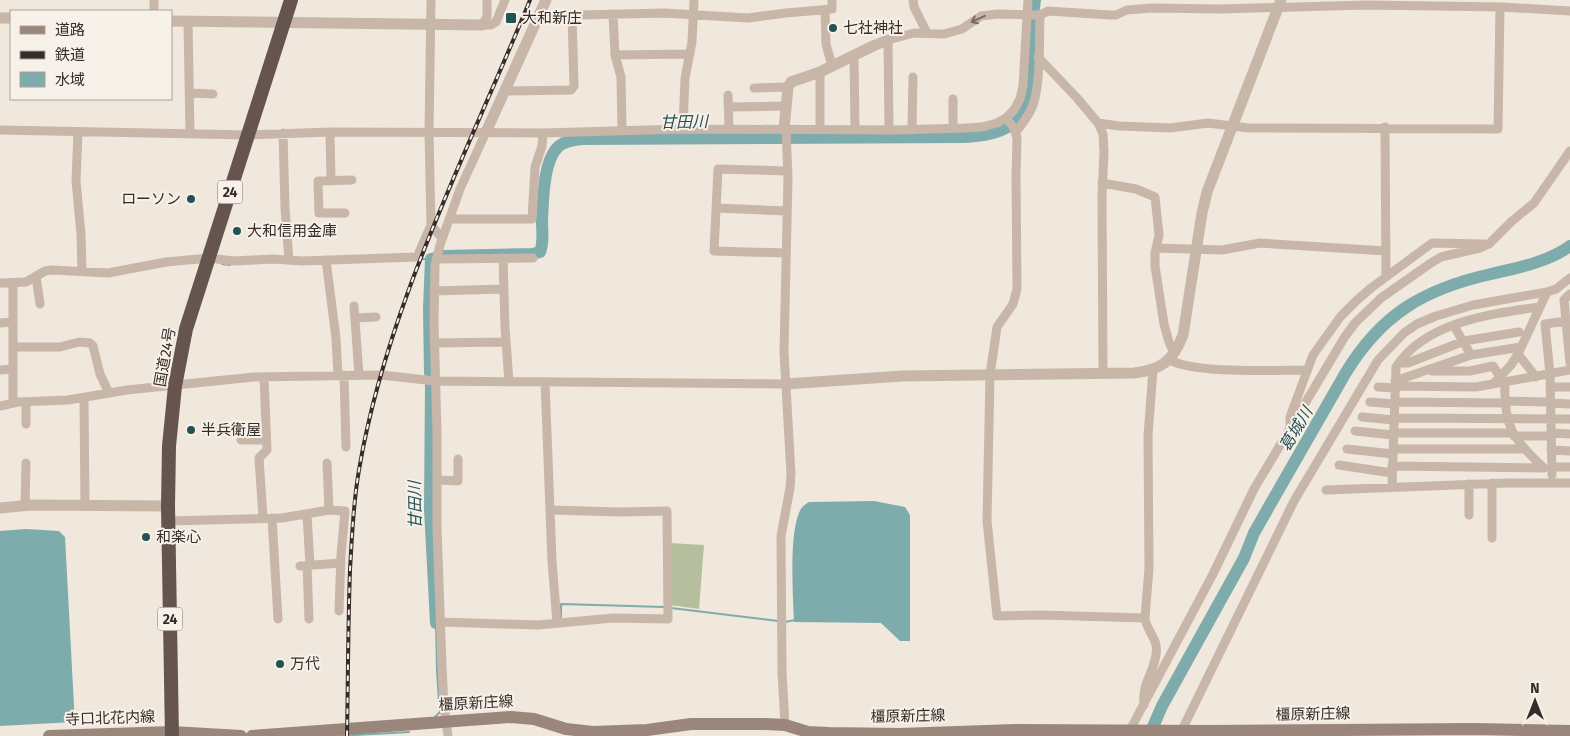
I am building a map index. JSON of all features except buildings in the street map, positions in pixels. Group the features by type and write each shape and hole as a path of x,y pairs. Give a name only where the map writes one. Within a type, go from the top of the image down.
{"highway":[{"name":"国道24号","path":"172,734 168,506 169,446 175,386 186,329 291,0"}],"main road":[{"name":"橿原新庄線","path":"252,736 511,717 534,719 579,731 647,730 672,732 700,724 774,724 785,731 829,734 900,734 1000,730 1393,733 1570,731"},
{"name":"寺口北花内線","path":"49,736 172,734"},
{"path":"172,734 241,736"}],"street":[{"path":"0,283 26,282 45,271 52,270 108,273 166,262 209,258 234,261 289,260 326,263 417,257 431,225 429,132 431,0"},
{"path":"482,25 487,17 487,0"},
{"path":"172,21 491,25 496,22 505,0"},
{"path":"448,736 440,622 434,343 434,291 437,256 442,238 470,166 546,0"},
{"path":"683,129 685,78 692,42 694,0"},
{"path":"539,16 692,14 748,18 786,12 832,9 832,0"},
{"path":"913,0 914,7 927,33"},
{"path":"0,130 249,135 330,132 542,133 683,129 912,130 1011,125 1026,120 1034,101 1038,57 1033,15 1028,0"},
{"path":"1127,10 1129,0"},
{"path":"0,406 13,403 84,398 109,393 264,377 387,375 436,381 786,384 902,376 1134,373 1153,369 1172,356 1183,335 1207,192 1231,126 1280,4"},
{"path":"785,731 781,621 781,536 791,474 784,352 788,171 786,106 788,87 791,82 820,72 888,40 914,33 944,34 962,29 981,16 998,14 1033,15 1048,11 1116,15 1127,10 1280,4 1502,5 1570,12"},
{"path":"1098,122 1119,126 1170,128 1208,123 1231,126 1498,129 1502,5"},
{"path":"825,10 826,44 832,66"},
{"path":"613,14 615,56 621,77 622,130"},
{"path":"505,91 570,90 574,86 572,15"},
{"path":"1033,15 1023,86 1020,99 1014,110 1011,125 1017,289 1013,304 997,327 990,375 987,521 997,616 1041,615 1145,618"},
{"path":"188,21 190,134"},
{"path":"888,40 890,130"},
{"path":"615,56 690,54"},
{"path":"854,55 855,130"},
{"path":"1038,57 1098,122 1103,134 1103,373"},
{"path":"820,72 820,129"},
{"path":"912,130 913,77"},
{"path":"754,88 788,87"},
{"path":"190,92 213,94"},
{"path":"728,95 729,129"},
{"path":"953,98 953,128"},
{"path":"728,107 786,106"},
{"path":"1386,127 1386,276"},
{"path":"78,132 76,181 81,225 82,272"},
{"path":"330,132 331,180"},
{"path":"283,133 285,208 289,260"},
{"path":"449,219 532,219 536,167 542,146 542,133"},
{"path":"1130,732 1213,574 1254,489 1344,338 1368,309 1430,263 1489,244 1512,221 1534,203 1570,152"},
{"path":"785,253 714,251 718,169 788,171"},
{"path":"345,213 319,213 318,181 352,180"},
{"path":"1102,183 1136,189 1155,197 1159,235 1155,266 1164,324 1172,356 1182,364 1223,369 1306,370"},
{"path":"716,208 786,210"},
{"path":"431,225 442,238"},
{"path":"1156,248 1229,250 1260,243 1386,251"},
{"path":"1290,430 1290,417 1313,355 1341,316 1370,288 1432,243 1489,244"},
{"path":"437,256 533,258"},
{"path":"503,258 506,342 510,382"},
{"path":"326,263 341,376 346,447"},
{"path":"36,276 40,304"},
{"path":"1177,732 1294,501 1378,360 1404,333 1417,324 1473,305 1547,292 1556,289 1570,278"},
{"path":"13,283 13,403"},
{"path":"434,291 504,289"},
{"path":"1502,379 1520,350 1547,292"},
{"path":"1570,294 1564,300 1567,308 1566,322 1570,363"},
{"path":"354,306 359,375"},
{"path":"1392,486 1396,367 1399,363 1410,350 1424,339 1454,326 1484,316 1539,307"},
{"path":"355,318 376,317"},
{"path":"0,322 13,322"},
{"path":"1549,470 1551,450 1550,374 1544,324 1566,322"},
{"path":"1454,326 1474,354 1481,369"},
{"path":"1399,363 1408,363 1464,341 1519,332"},
{"path":"13,347 60,347 79,342 90,343 103,382 109,393"},
{"path":"434,343 506,342"},
{"path":"1395,385 1425,371 1474,354 1520,350"},
{"path":"1520,350 1536,376"},
{"path":"1425,371 1470,371 1493,366 1502,379 1506,418 1514,434 1524,449 1566,483"},
{"path":"0,370 13,369"},
{"path":"1144,706 1144,688 1156,655 1154,637 1146,624 1145,618 1149,568 1148,436 1153,369"},
{"path":"1378,387 1395,385 1476,386 1492,384 1502,379 1570,370"},
{"path":"264,377 266,450 259,458 268,518 278,619"},
{"path":"545,382 552,561 557,619"},
{"path":"1550,386 1570,387"},
{"path":"84,398 86,506"},
{"path":"26,402 26,424"},
{"path":"1370,402 1550,402 1570,404"},
{"path":"1362,417 1394,419 1570,419"},
{"path":"1458,418 1458,433"},
{"path":"1355,431 1394,434 1570,434"},
{"path":"241,440 266,440"},
{"path":"1347,449 1393,452 1448,449 1524,449"},
{"path":"1447,467 1448,449"},
{"path":"1551,450 1570,451"},
{"path":"437,480 458,481 458,459"},
{"path":"25,506 26,463"},
{"path":"327,463 329,510"},
{"path":"1339,465 1392,469 1447,467 1549,470 1570,466"},
{"path":"1326,490 1492,483 1566,483"},
{"path":"1492,483 1492,538"},
{"path":"1469,484 1469,515"},
{"path":"0,508 25,506 168,506"},
{"path":"168,521 268,518 307,515 329,510 345,510 339,611"},
{"path":"440,622 538,625 557,619 668,619 667,511 551,510"},
{"path":"307,515 306,565 309,619"},
{"path":"306,565 341,563"}],"green space":[{"path":"669,543 704,545 699,609 670,605"}],"water":[{"path":"874,501 905,507 910,515 910,641 900,641 881,623 794,622 793,551 796,523 801,509 809,502"},
{"path":"26,529 59,531 65,537 74,706 73,722 0,726 0,531"}],"waterway":[{"name":"甘田川","path":"430,373 429,309 431,259 444,256 532,254 540,252 545,181 550,161 554,152 561,144 581,139 965,137 1000,131 1012,124 1020,116 1029,92 1035,0"},
{"name":"葛城川","path":"1149,736 1162,706 1244,558 1254,533 1345,374 1374,335 1389,320 1425,296 1467,280 1522,267 1552,256 1570,246"},
{"path":"419,259 431,259"},
{"path":"222,264 230,265"},
{"name":"甘田川","path":"431,386 430,509 436,623"},
{"path":"561,617 561,604 664,607"},
{"path":"671,608 778,621"},
{"path":"785,622 795,620"},
{"path":"436,623 439,702"},
{"path":"435,717 440,712 440,709"},
{"path":"337,736 409,732"}],"railway":[{"path":"347,736 349,591 353,520 359,470 372,410 388,350 431,231 530,0"}],"place":[{"name":"大和新庄","path":"511,18"},
{"name":"七社神社","path":"833,28"},
{"name":"ローソン","path":"191,199"},
{"name":"大和信用金庫","path":"237,231"},
{"name":"半兵衛屋","path":"191,430"},
{"name":"和楽心","path":"146,537"},
{"name":"万代","path":"280,664"}]}
